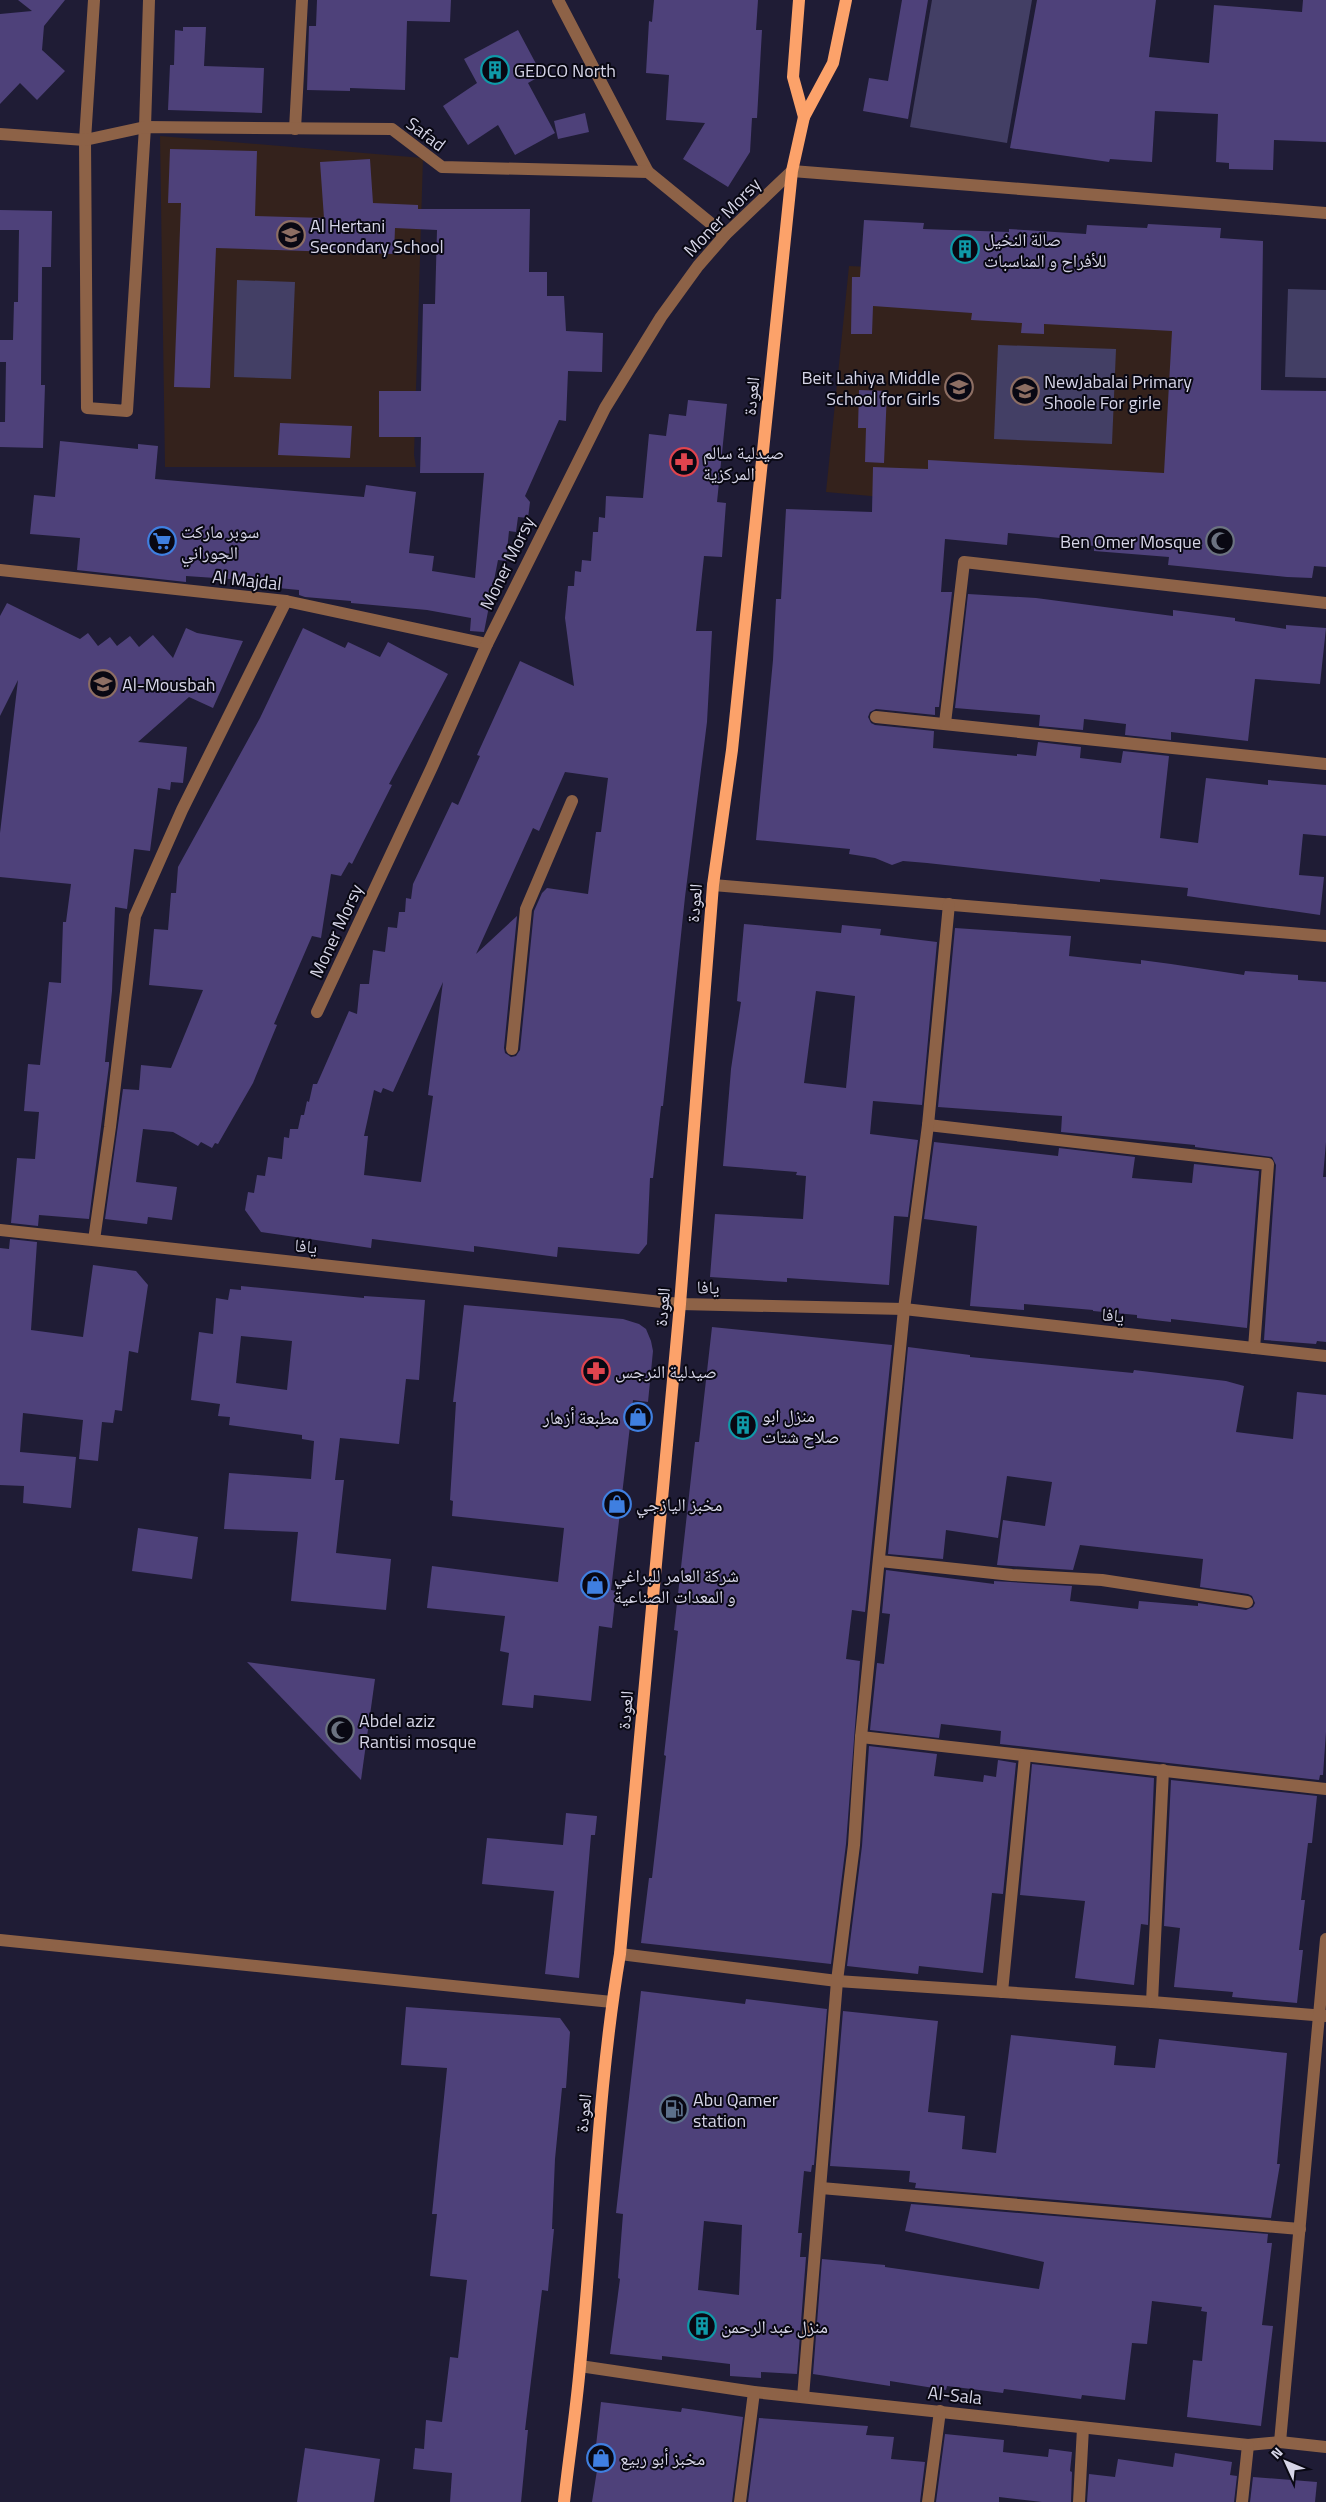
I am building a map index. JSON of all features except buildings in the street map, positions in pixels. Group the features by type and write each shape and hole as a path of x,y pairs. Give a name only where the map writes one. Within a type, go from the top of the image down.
{"main road":[{"name":"العودة","path":"799,0 793,77 804,117"},
{"name":"العودة","path":"564,2502 580,2366 596,2152 612,2002 620,1954 680,1304 713,885 732,750 792,171 804,117 833,63 846,0"}],"street":[{"path":"94,0 85,140 87,408 127,411 145,127 149,0"},
{"path":"295,130 302,0"},
{"path":"558,0 648,172 725,235"},
{"name":"Safad","path":"0,134 85,140 145,127 392,130 442,167 648,172"},
{"path":"792,171 1326,213"},
{"name":"Moner Morsy","path":"317,1012 432,767 486,644 605,408 661,317 698,266 725,235 792,171"},
{"path":"946,723 964,562 1326,602"},
{"name":"Al Majdal","path":"0,570 286,601 486,644"},
{"path":"94,1240 110,1127 135,916 182,810 286,601"},
{"path":"876,717 1326,764"},
{"path":"512,1049 526,909 572,801"},
{"path":"713,885 1326,936"},
{"path":"803,2397 837,1980 854,1844 861,1737 904,1309 928,1125 950,904"},
{"path":"928,1125 1268,1164 1254,1348"},
{"name":"يافا","path":"0,1230 680,1304 904,1309 1326,1356"},
{"path":"880,1561 1012,1575 1102,1580 1247,1602"},
{"path":"861,1737 1326,1789"},
{"path":"1002,1992 1025,1756"},
{"path":"1152,2002 1163,1770"},
{"path":"1280,2442 1323,2016 1326,1939"},
{"path":"0,1940 612,2002"},
{"path":"620,1954 837,1980 1323,2016"},
{"path":"821,2188 1300,2229"},
{"name":"Al-Sala","path":"580,2366 754,2392 1083,2428 1248,2445 1280,2442 1326,2447"},
{"path":"740,2502 754,2392"},
{"path":"928,2502 940,2411"},
{"path":"1079,2502 1083,2428"},
{"path":"1242,2502 1248,2445"}],"shaded area":[{"path":"932,0 1032,0 1007,143 910,127"},
{"name":"Al Hertani Secondary School","path":"160,136 423,158 414,455 416,467 165,467"},
{"name":"NewJabalai Primary Shoole For girle","path":"849,266 991,273 1219,291 1210,504 882,497 826,492"},
{"path":"237,280 295,282 291,379 234,377"},
{"path":"1288,289 1326,290 1326,378 1285,377"},
{"path":"998,345 1116,349 1112,444 994,439"}],"place":[{"name":"GEDCO North","path":"495,70"},
{"name":"Al Hertani Secondary School","path":"291,235"},
{"name":"صالة النخيل للأفراح و المناسبات","path":"965,249"},
{"name":"Beit Lahiya Middle School for Girls","path":"959,387"},
{"name":"NewJabalai Primary Shoole For girle","path":"1025,391"},
{"name":"صيدلية سالم المركزية","path":"684,462"},
{"name":"سوبر ماركت الجوراني","path":"162,541"},
{"name":"Ben Omer Mosque","path":"1220,541"},
{"name":"Al-Mousbah","path":"103,684"},
{"name":"صيدلية النرجس","path":"596,1371"},
{"name":"مطبعة أزهار","path":"638,1417"},
{"name":"منزل ابو صلاح شتات","path":"743,1425"},
{"name":"مخبز اليازجي","path":"617,1504"},
{"name":"شركة العامر للبراغي و المعدات الصناعية","path":"595,1585"},
{"name":"Abdel aziz Rantisi mosque","path":"340,1730"},
{"name":"Abu Qamer station","path":"674,2109"},
{"name":"منزل عبد الرحمن","path":"702,2326"},
{"name":"مخبز أبو ربيع","path":"601,2458"}]}
